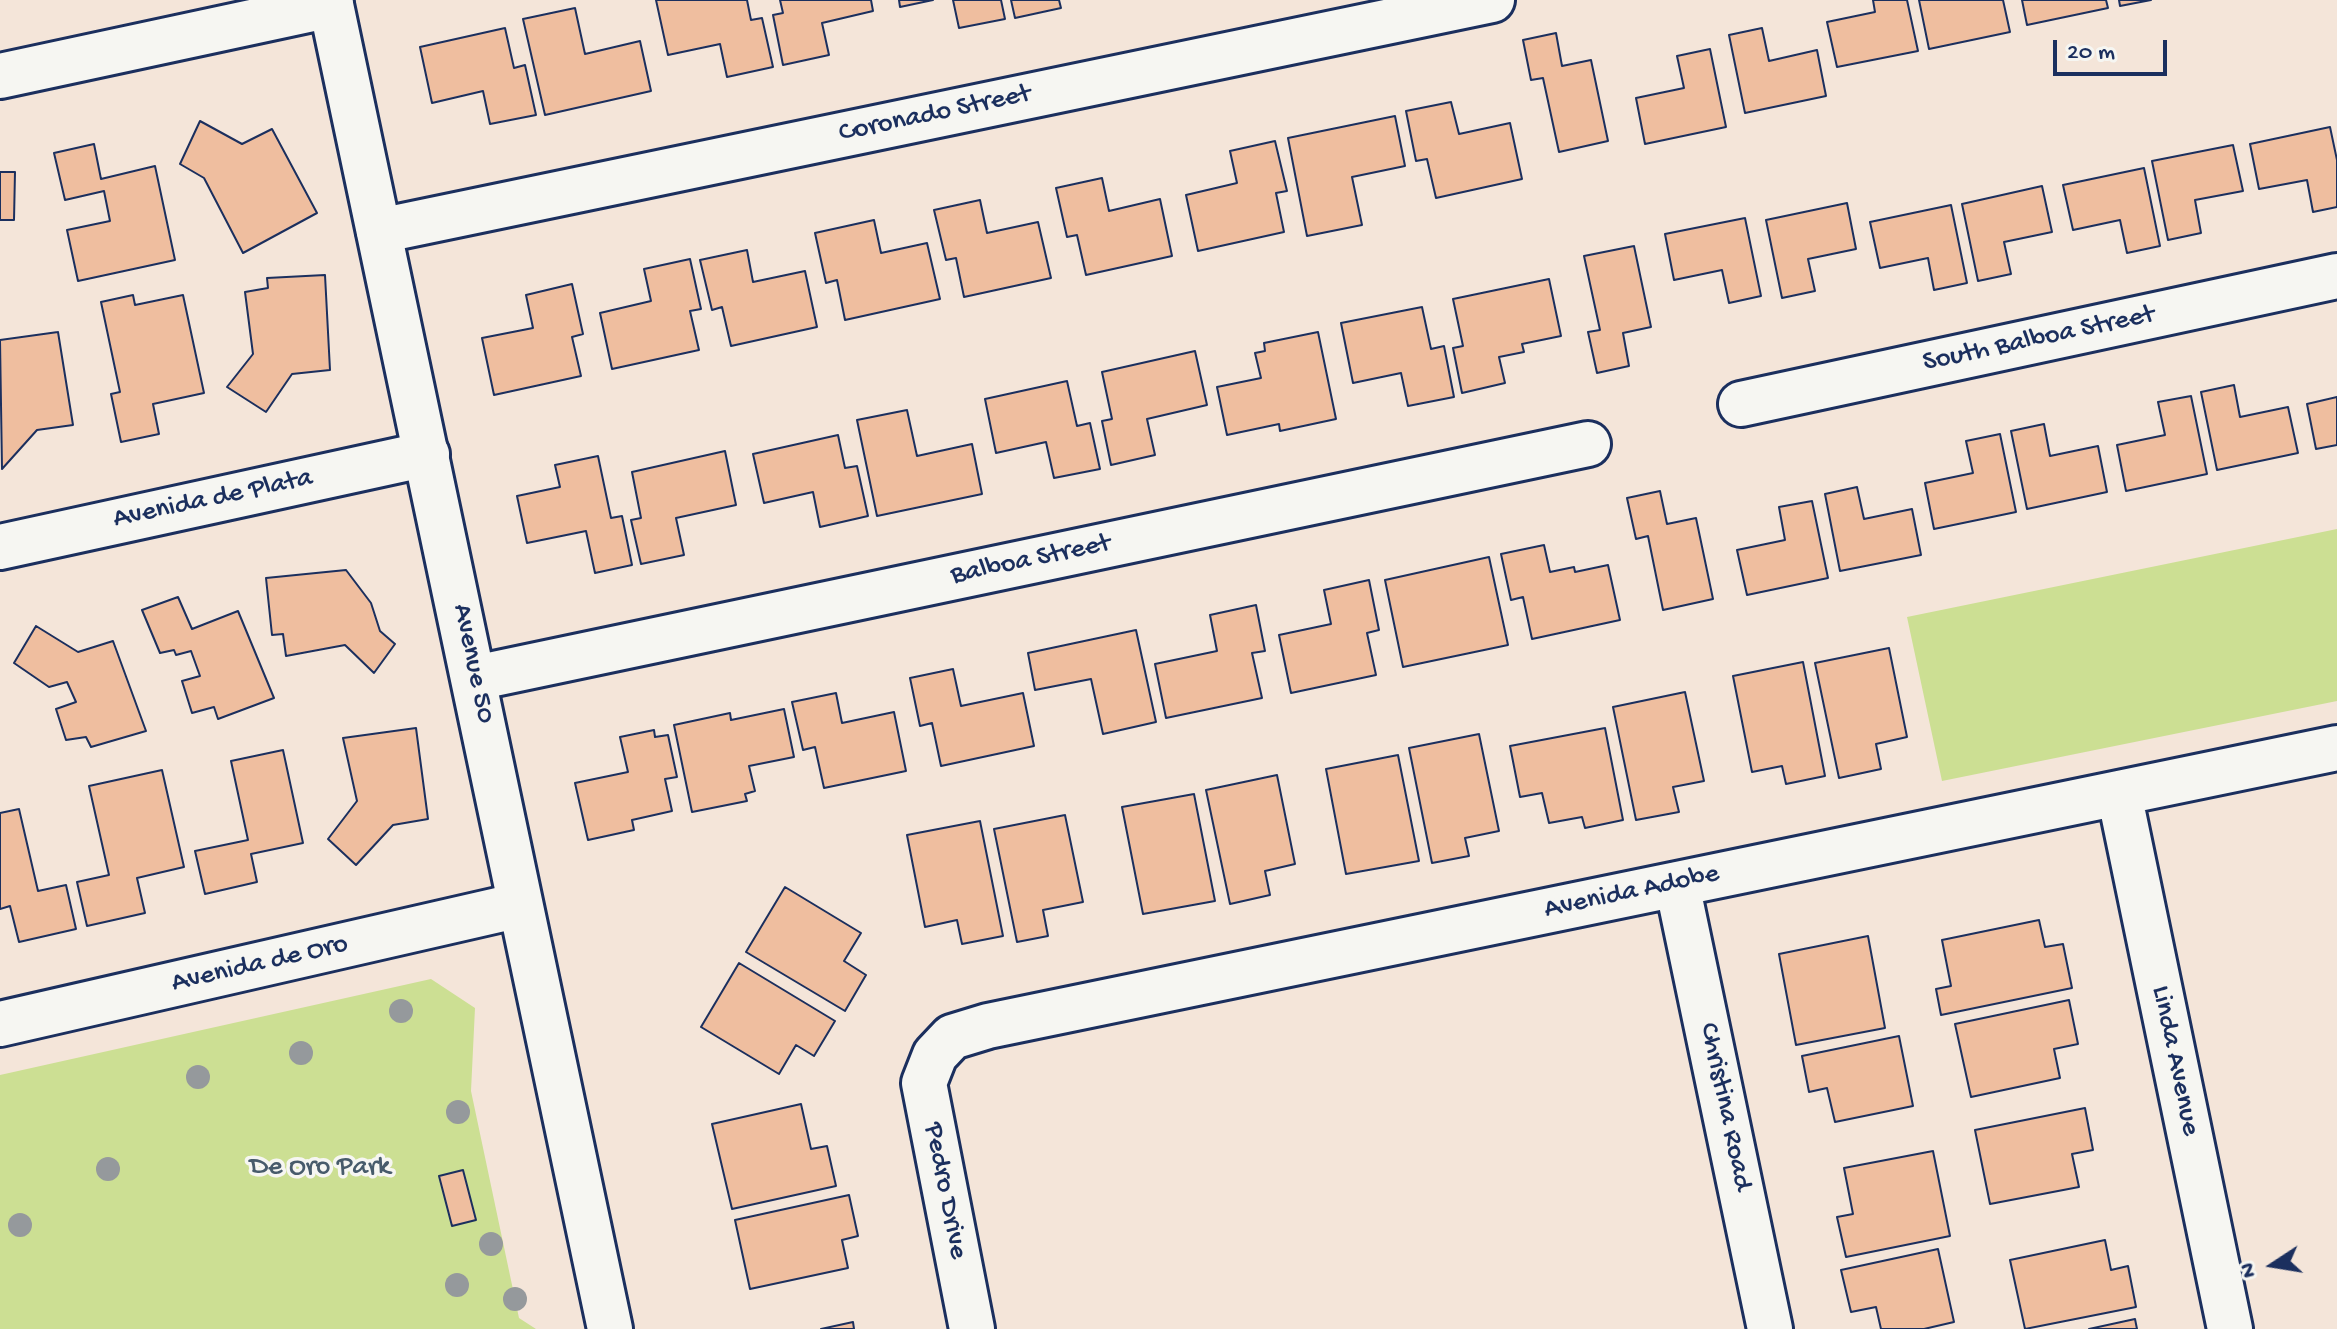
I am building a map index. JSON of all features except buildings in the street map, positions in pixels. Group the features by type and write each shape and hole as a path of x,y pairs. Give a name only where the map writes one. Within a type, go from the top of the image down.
{"street":[{"name":"Coronado Street","path":"379,231 1492,0"},
{"name":"Avenue 50","path":"330,2 610,1329"},
{"path":"0,76 330,2"},
{"name":"South Balboa Street","path":"1741,404 2337,276"},
{"name":"Balboa Street","path":"475,678 1588,444"},
{"name":"Avenida de Plata","path":"0,547 427,454"},
{"name":"Avenida Adobe","path":"935,1055 952,1037 988,1026 2337,748"},
{"name":"Linda Avenue","path":"2119,793 2230,1329"},
{"name":"Christina Road","path":"1677,884 1761,1327"},
{"name":"Avenida de Oro","path":"0,1024 520,905"},
{"name":"Pedro Drive","path":"935,1055 924,1083 972,1329"}],"green space":[{"path":"2337,529 2337,701 1942,781 1907,617"},
{"name":"De Oro Park","path":"431,979 475,1008 471,1091 519,1318 536,1329 0,1329 0,1075"}]}
